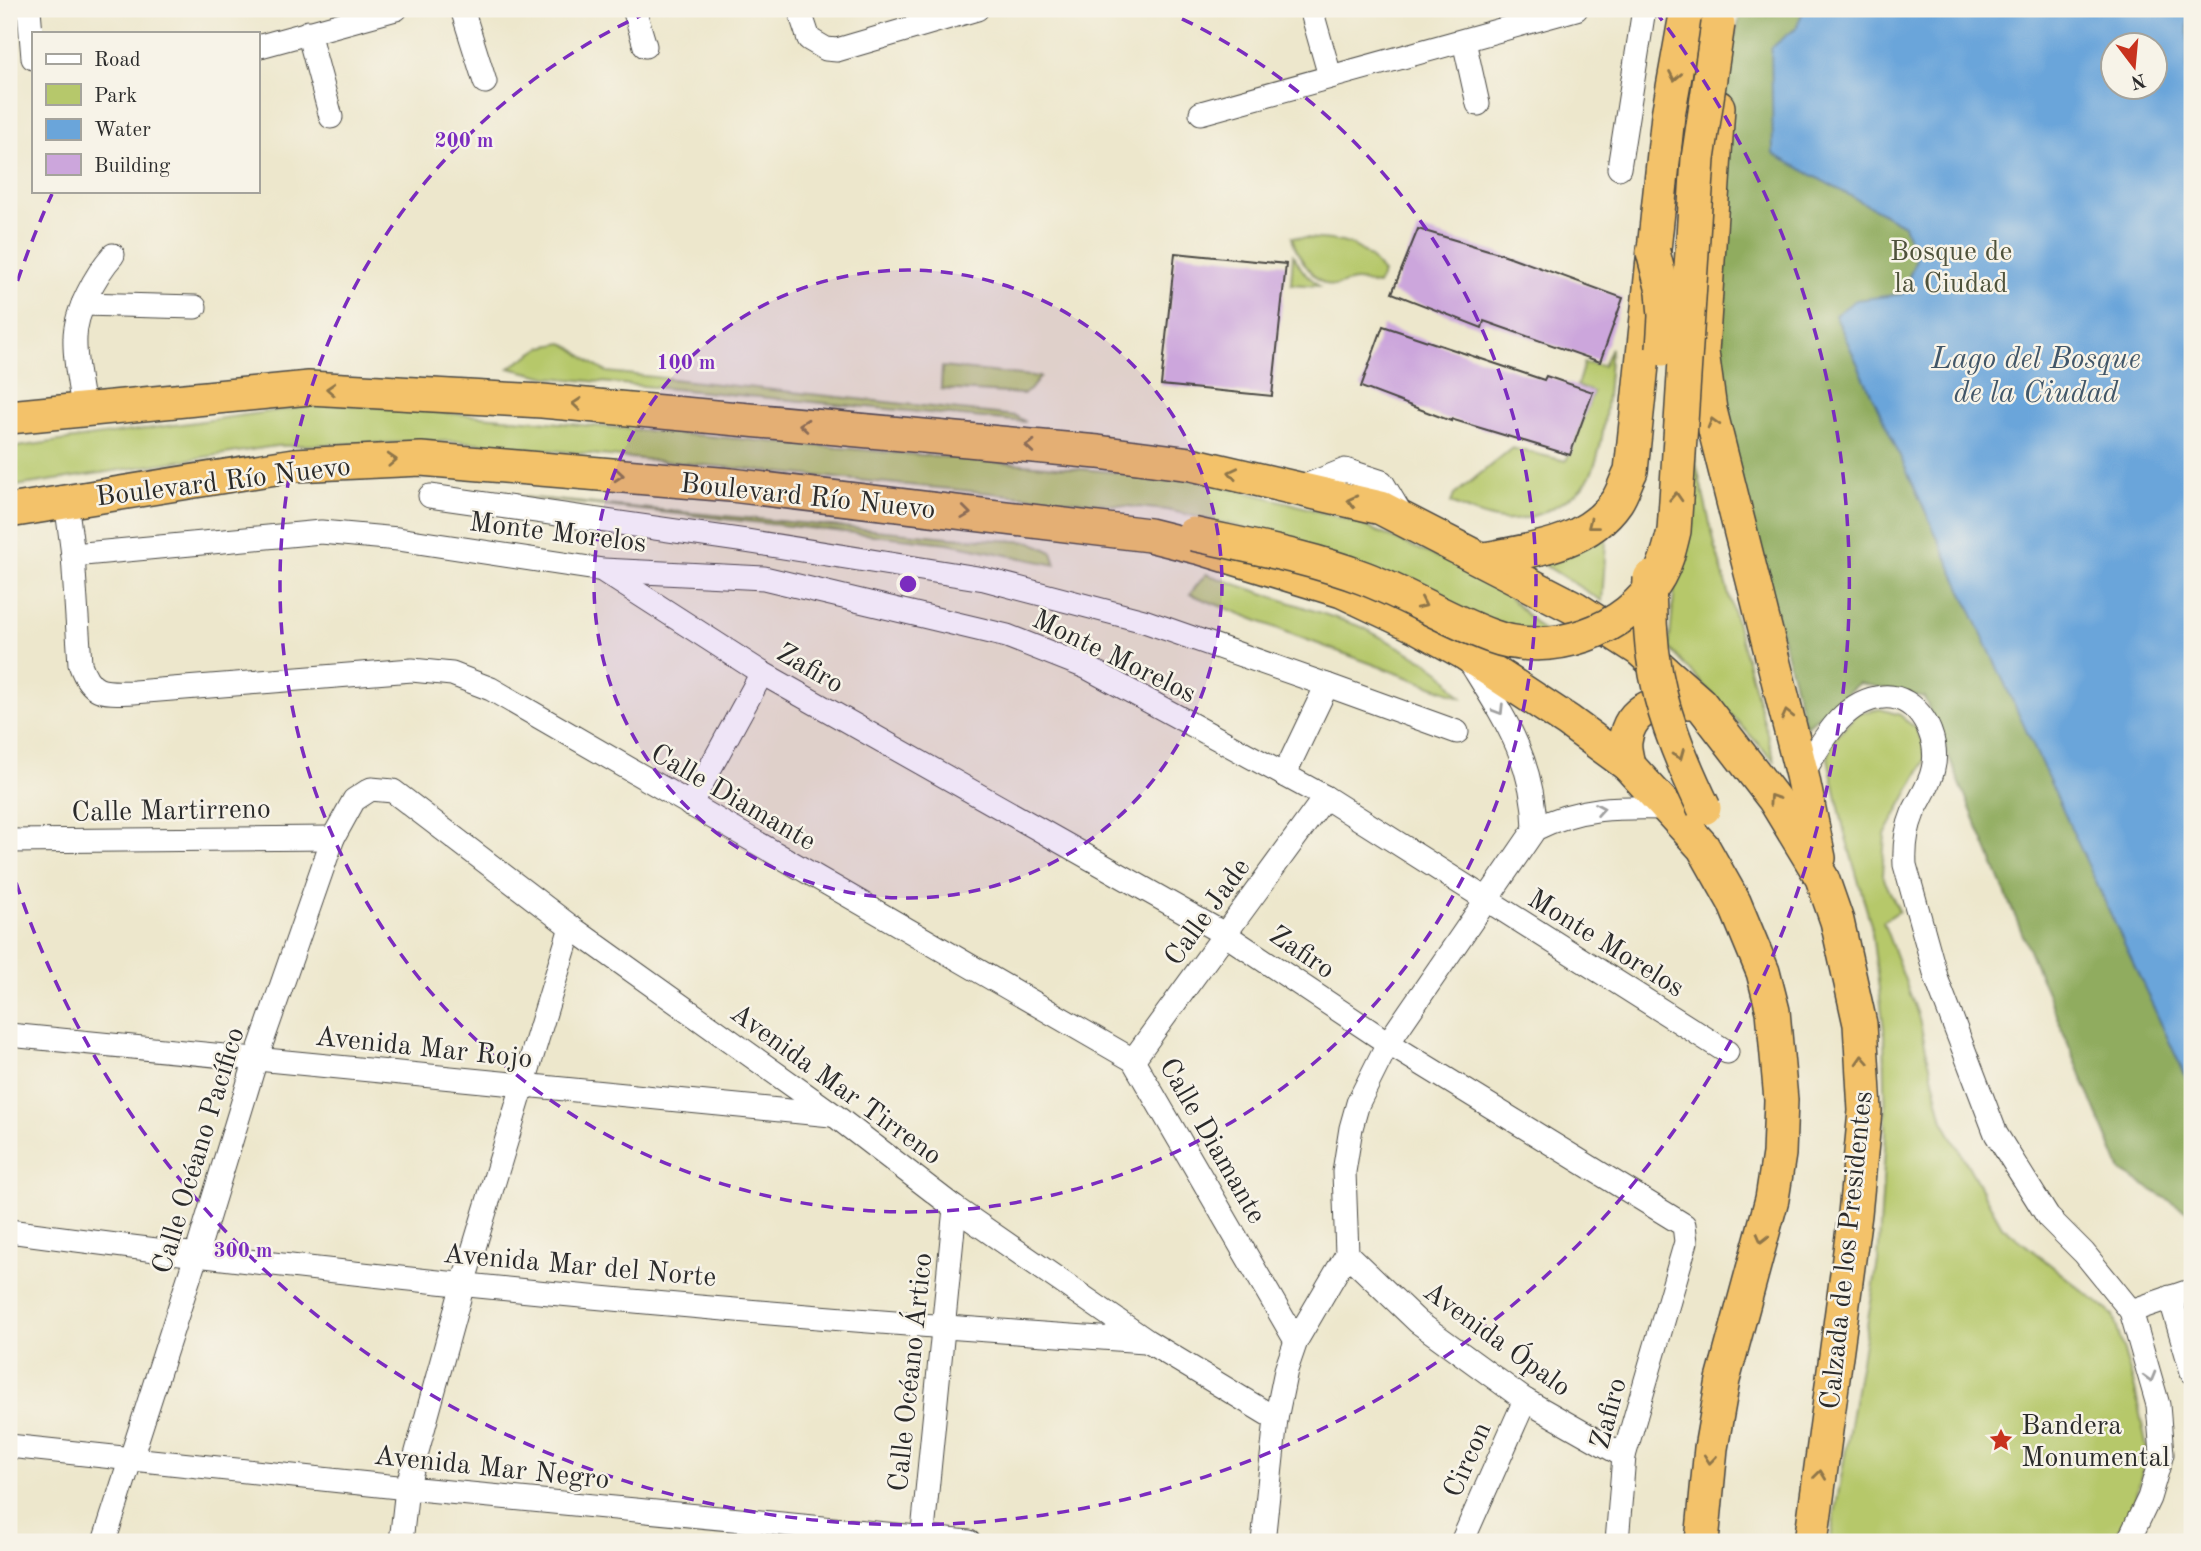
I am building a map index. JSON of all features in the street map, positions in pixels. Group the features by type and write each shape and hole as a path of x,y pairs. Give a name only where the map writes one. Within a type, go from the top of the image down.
{"highway":[{"path":"18,410 83,408 309,388 542,401 1098,452 1191,464 1381,508 1484,559 1541,549 1570,540 1595,524 1617,501 1631,471 1668,115 1687,9"},
{"path":"1149,535 1193,534 1320,563 1366,579 1492,637 1525,643 1558,642 1591,634 1618,620 1642,599 1658,579 1668,556 1674,531 1697,170 1720,17"},
{"path":"1720,17 1717,134 1702,352 1704,380 1802,775 1822,878"},
{"path":"1653,252 1663,291 1665,316 1649,609 1654,668 1664,713 1681,761 1766,919 1789,989 1797,1043 1798,1127 1793,1164 1788,1177 1772,1199"},
{"name":"Boulevard Río Nuevo","path":"9,510 294,466 421,459 731,485 1149,535 1342,591 1418,627 1463,652 1568,721 1628,765"},
{"name":"Calzada de los Presidentes","path":"1484,559 1575,608 1639,649 1700,703 1774,799 1822,878 1837,921 1860,1024 1865,1111 1811,1542"},
{"path":"1700,703 1669,700 1650,706 1632,720 1625,742 1628,765 1703,846 1734,902 1763,972 1773,1011 1781,1100 1779,1154 1772,1199 1723,1380 1711,1448 1702,1542"}],"street":[{"path":"29,9 32,46"},
{"path":"259,46 396,9"},
{"path":"462,9 485,82"},
{"path":"634,9 645,46"},
{"path":"799,9 809,39 826,49 837,50 977,9"},
{"path":"1311,9 1330,76"},
{"path":"1201,113 1576,9"},
{"path":"1619,168 1644,9"},
{"path":"309,32 331,117"},
{"path":"1464,40 1478,104"},
{"path":"83,408 74,335 83,304 102,267 113,255"},
{"path":"83,304 195,307"},
{"path":"430,496 746,541 984,579 1144,621 1457,732"},
{"path":"66,501 73,555"},
{"name":"Monte Morelos","path":"73,555 321,532 398,539 603,570 764,578 1007,636 1086,667 1325,797 1727,1052"},
{"name":"Calle Diamante","path":"73,555 80,664 86,681 97,690 112,693 134,692 412,670 452,674 491,689 1133,1060 1296,1341"},
{"name":"Zafiro","path":"603,570 762,674 1226,935 1388,1043 1684,1225 1686,1242 1624,1456 1617,1542"},
{"path":"1463,652 1508,725 1529,774 1535,801 1535,829"},
{"path":"690,805 762,674"},
{"path":"1284,775 1327,685"},
{"path":"1802,775 1826,736 1848,711 1864,700 1886,696 1902,700 1917,709 1928,727 1935,755 1933,769 1912,816 1904,846 1905,865 1937,981 1996,1135 2048,1217 2084,1253 2131,1311 2158,1405 2162,1454 2149,1498 2128,1542"},
{"name":"Calle Océano Pacífico","path":"104,1542 256,1059 333,838 354,800 371,789"},
{"name":"Avenida Mar Tirreno","path":"371,789 393,791 571,927 834,1115 955,1208 1147,1341 1276,1419"},
{"name":"Calle Jade","path":"1133,1060 1325,797"},
{"path":"1263,1542 1276,1419 1286,1370 1296,1341 1347,1254 1345,1172 1351,1128 1358,1103 1388,1043 1535,829 1581,812 1615,807 1669,808"},
{"name":"Calle Martirreno","path":"9,841 333,838"},
{"path":"401,1542 407,1488 463,1284 571,927"},
{"name":"Avenida Mar Rojo","path":"9,1035 834,1115"},
{"name":"Calle Océano Ártico","path":"922,1540 955,1208"},
{"name":"Avenida Mar del Norte","path":"9,1231 196,1256 463,1284 943,1327 1147,1341"},
{"name":"Avenida Ópalo","path":"1347,1254 1418,1322 1525,1400 1624,1456"},
{"path":"2131,1311 2181,1293 2192,1372"},
{"name":"Circon","path":"1462,1542 1525,1400"},
{"name":"Avenida Mar Negro","path":"9,1446 922,1540 969,1542"}],"green space":[{"name":"Lago del Bosque de la Ciudad","path":"1742,9 2192,9 2192,1214 2121,1171 1924,697 1859,683 1806,727 1712,373 1706,151"},
{"path":"1292,237 1332,240 1354,246 1364,252 1383,273 1378,285 1356,281 1337,286 1327,284 1307,267 1297,252"},
{"path":"1293,255 1303,271 1319,286 1291,284"},
{"path":"563,343 607,372 1015,416 1026,422 547,377 509,368 542,347"},
{"path":"1611,348 1602,439 1592,473 1581,489 1539,514 1514,520 1491,518 1451,503 1454,495 1512,448 1566,461 1593,392 1577,386 1584,363 1603,366"},
{"path":"942,367 1040,377 1024,394 941,389"},
{"path":"332,403 1194,479 1355,522 1456,565 1504,592 1553,641 1552,658 1538,664 1388,581 1237,526 1167,510 455,441 276,446 9,487 9,448"},
{"path":"1689,434 1716,549 1775,762 1669,648"},
{"path":"511,496 948,537 1032,542 1052,552 1056,565 948,543"},
{"path":"1608,511 1602,601 1532,557"},
{"path":"1206,574 1362,627 1427,662 1441,672 1461,697 1190,594"},
{"path":"1880,709 1900,715 1915,728 1923,743 1925,761 1885,835 1882,875 1899,911 1883,922 1918,1015 1943,1121 2002,1226 2113,1315 2135,1389 2147,1449 2135,1504 2110,1542 1830,1542 1878,1261 1886,1132 1884,1029 1871,925 1845,834 1828,758 1832,742 1857,713"}],"water":[{"name":"Lago del Bosque de la Ciudad","path":"1804,9 2188,9 2187,148 2192,178 2192,1091 1835,315 1856,300 1902,294 1916,259 1904,225 1773,154 1771,48 1796,28"}],"building":[{"path":"1418,229 1505,255 1623,298 1600,362 1484,321 1482,328 1392,293"},
{"path":"1175,253 1286,264 1272,396 1161,385"},
{"path":"1383,326 1544,380 1546,376 1593,392 1570,455 1451,421 1361,387"}],"place":[{"name":"Bandera Monumental","path":"2001,1440"}],"park label":[{"name":"Bosque de la Ciudad","path":"1951,266"}]}
